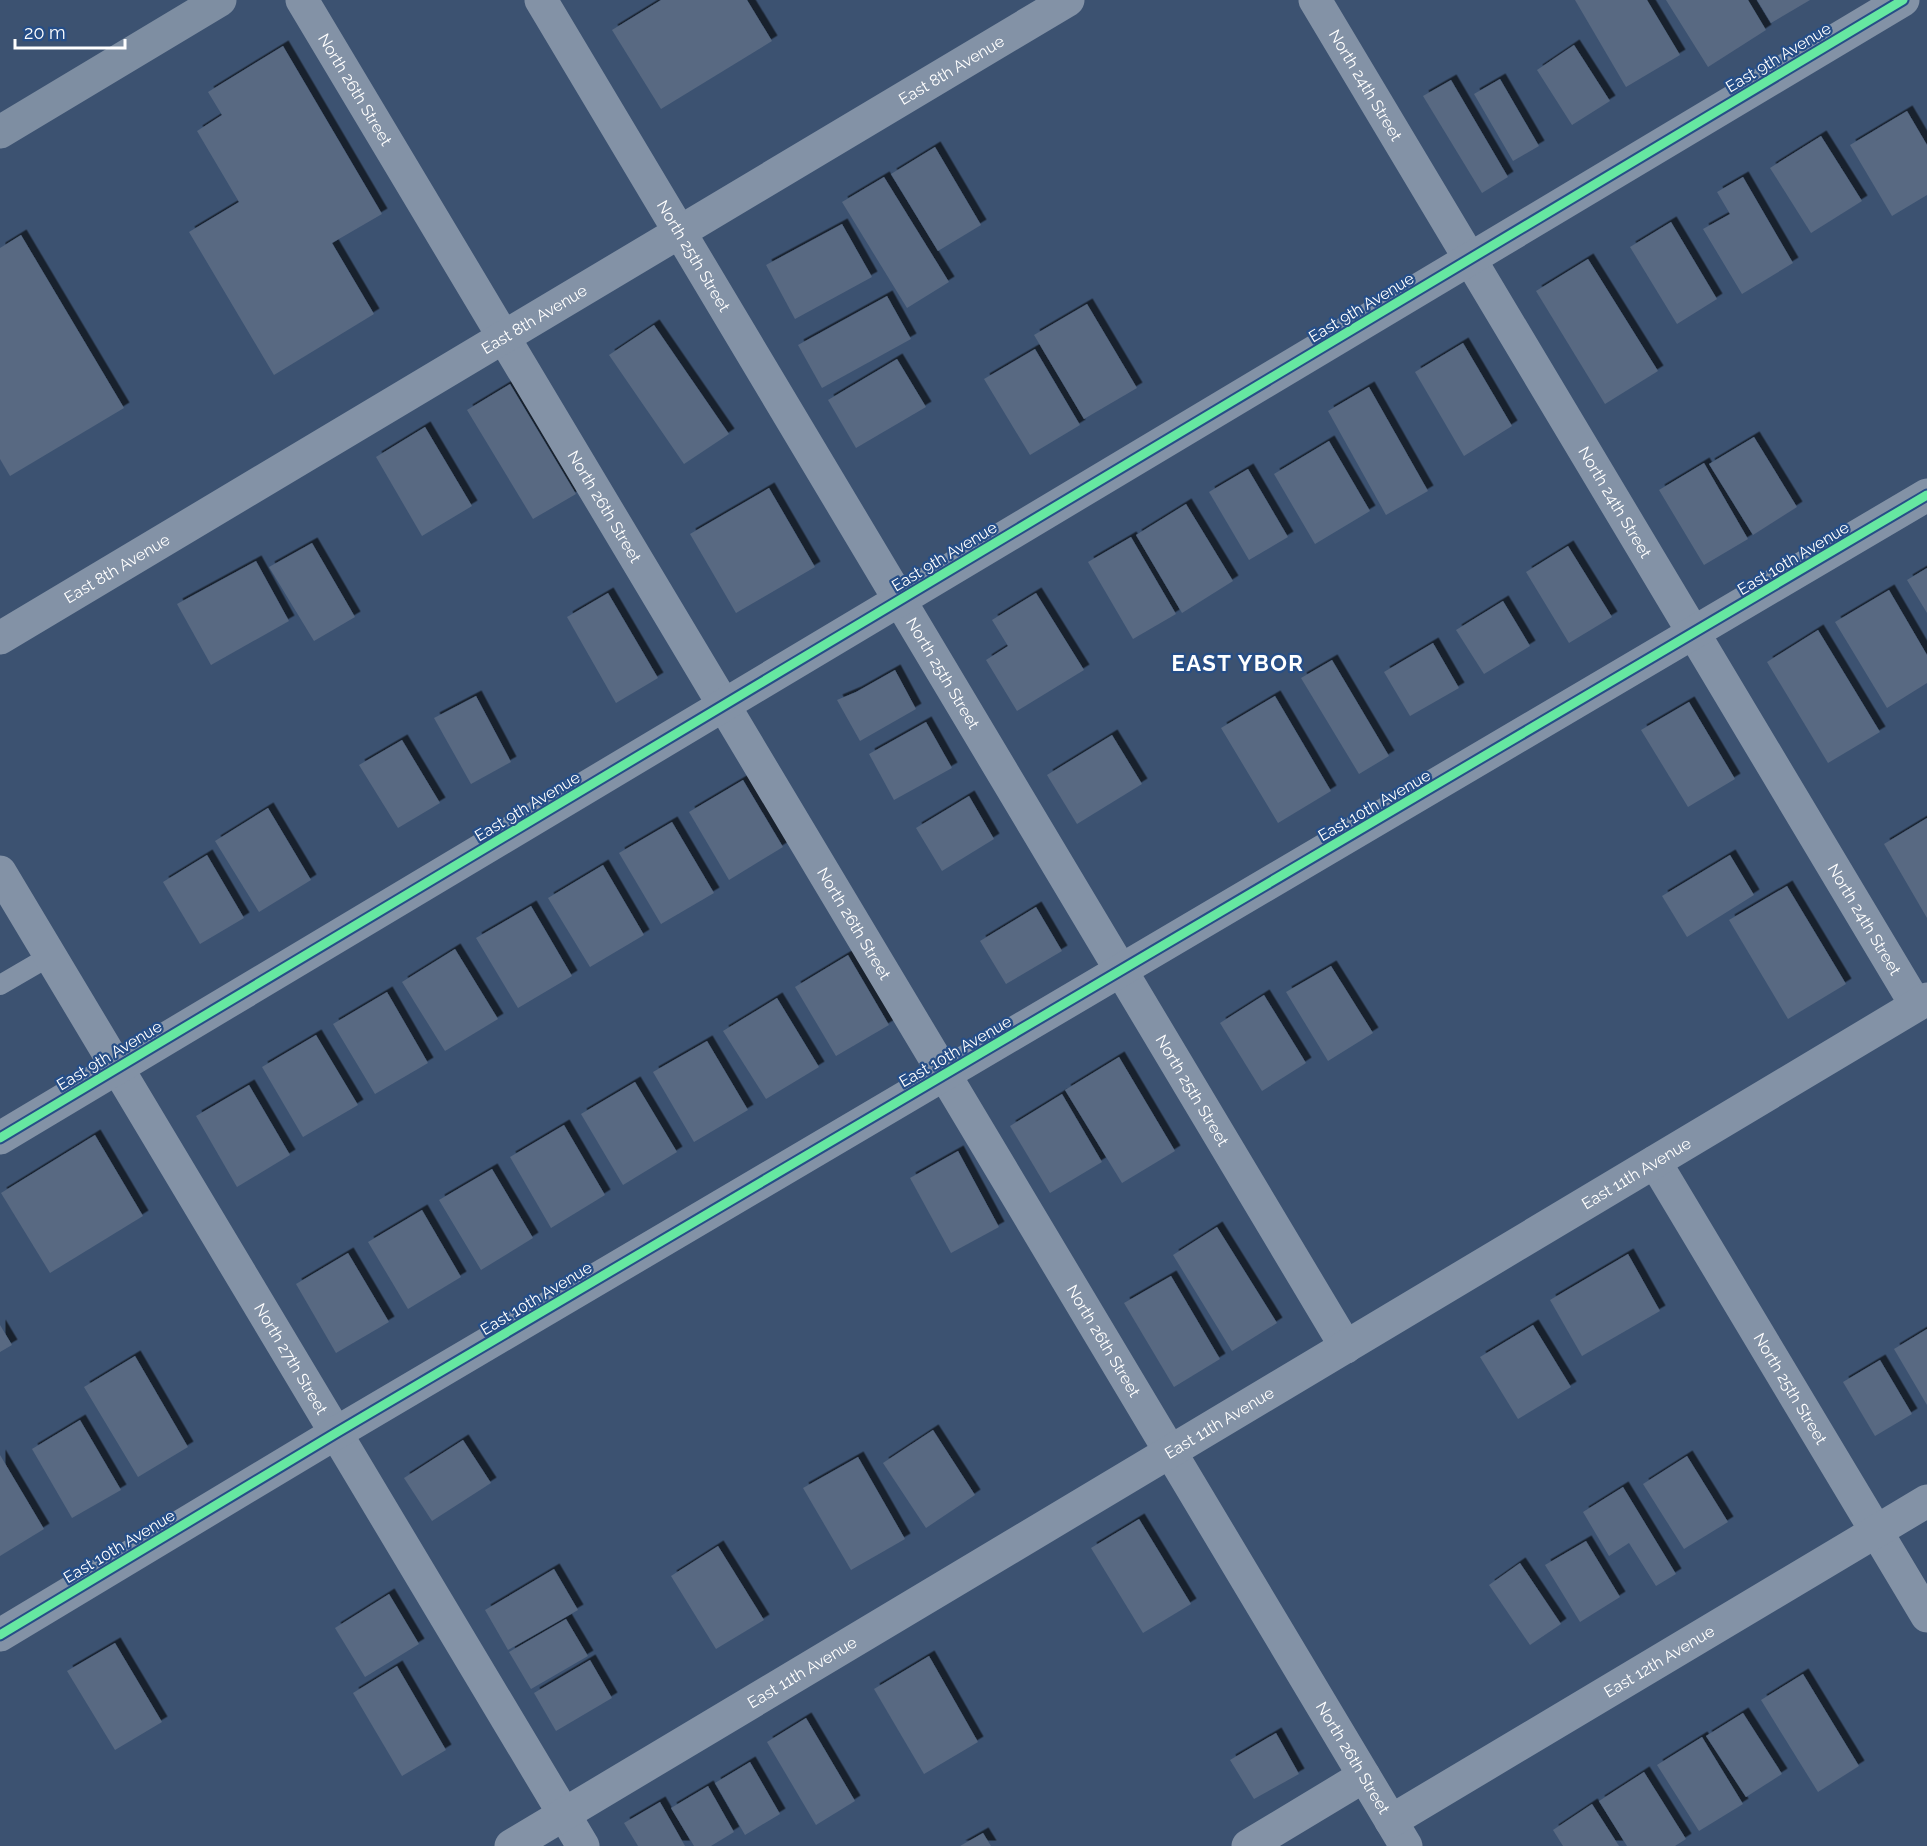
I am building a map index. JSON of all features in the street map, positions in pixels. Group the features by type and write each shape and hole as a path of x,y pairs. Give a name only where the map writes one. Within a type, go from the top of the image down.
{"street":[{"path":"0,132 220,0"},
{"name":"North 26th Street","path":"302,0 1399,1834"},
{"name":"North 25th Street","path":"541,0 1346,1347"},
{"name":"East 8th Avenue","path":"0,638 1068,0"},
{"name":"North 24th Street","path":"1315,0 1694,634 1922,1002"},
{"name":"East 9th Avenue","path":"0,1138 1903,0"},
{"name":"East 10th Avenue","path":"0,1635 336,1433 1927,495"},
{"name":"North 27th Street","path":"0,872 583,1846"},
{"name":"East 11th Avenue","path":"511,1846 1922,1002"},
{"name":"North 25th Street","path":"1655,1162 1927,1616"},
{"name":"East 12th Avenue","path":"1399,1834 1927,1501"},
{"path":"1248,1846 1364,1776"}],"lane":[{"path":"0,985 50,956"}],"building":[{"path":"661,0 747,0 772,41 661,109 612,30"},
{"path":"1575,0 1647,0 1680,55 1626,87"},
{"path":"1666,0 1748,0 1766,30 1708,67"},
{"path":"1757,0 1810,0 1771,23"},
{"path":"1574,45 1610,101 1572,125 1537,70"},
{"path":"283,46 382,214 332,243 374,314 274,375 189,232 239,202 197,131 222,115 208,92"},
{"path":"1500,79 1539,146 1513,161 1474,94"},
{"path":"1451,80 1508,177 1482,193 1423,96"},
{"path":"1907,111 1927,145 1927,195 1892,216 1850,145"},
{"path":"1821,136 1862,201 1811,233 1770,168"},
{"path":"935,147 981,225 938,251 891,174"},
{"path":"884,177 949,282 907,308 842,202"},
{"path":"1743,177 1793,263 1742,294 1703,229 1730,214 1717,192"},
{"path":"1671,222 1717,299 1677,324 1630,247"},
{"path":"842,224 872,277 795,319 766,265"},
{"path":"21,235 124,408 10,476 0,459 0,248"},
{"path":"1588,259 1658,371 1605,404 1536,291"},
{"path":"887,296 911,339 822,388 798,345"},
{"path":"1087,304 1137,388 1084,419 1034,335"},
{"path":"654,325 729,434 684,464 609,355"},
{"path":"1463,343 1512,426 1464,456 1415,372"},
{"path":"1035,349 1080,425 1030,455 984,379"},
{"path":"897,359 926,407 856,448 828,400"},
{"path":"510,384 576,494 533,519 467,410"},
{"path":"1369,387 1428,491 1386,515 1328,411"},
{"path":"425,427 472,506 422,536 376,457"},
{"path":"1754,437 1797,507 1753,535 1709,464"},
{"path":"1329,441 1370,511 1315,544 1274,474"},
{"path":"1704,463 1748,539 1704,565 1659,490"},
{"path":"1248,469 1288,537 1249,560 1209,492"},
{"path":"769,488 815,567 736,613 690,534"},
{"path":"1186,504 1233,581 1182,613 1136,535"},
{"path":"1131,537 1176,614 1133,639 1088,562"},
{"path":"312,543 355,617 314,641 269,567"},
{"path":"1568,546 1612,617 1569,643 1526,572"},
{"path":"256,561 289,621 211,665 177,604"},
{"path":"1927,568 1927,613 1907,580"},
{"path":"1889,590 1927,655 1927,683 1887,708 1835,622"},
{"path":"608,593 658,678 616,703 567,617"},
{"path":"1036,593 1084,670 1017,711 986,660 1008,646 992,620"},
{"path":"1503,601 1530,646 1484,674 1456,630"},
{"path":"1818,630 1880,732 1828,763 1767,662"},
{"path":"1433,643 1459,688 1410,716 1384,672"},
{"path":"1332,660 1389,756 1359,774 1301,678"},
{"path":"895,670 916,709 860,741 837,700"},
{"path":"476,696 511,762 471,784 434,718"},
{"path":"1275,696 1331,791 1278,823 1221,728"},
{"path":"1689,702 1735,779 1688,807 1641,730"},
{"path":"926,722 952,768 894,800 869,754"},
{"path":"1112,735 1142,784 1077,824 1047,775"},
{"path":"402,740 440,803 398,828 359,765"},
{"path":"743,780 783,847 729,880 689,812"},
{"path":"969,796 994,839 942,871 916,828"},
{"path":"268,808 311,880 259,912 215,841"},
{"path":"1927,818 1927,918 1884,844"},
{"path":"672,822 714,893 661,924 619,853"},
{"path":"207,855 244,918 200,944 163,882"},
{"path":"1730,855 1754,895 1687,937 1662,896"},
{"path":"603,865 644,935 590,967 548,898"},
{"path":"1787,886 1846,984 1788,1019 1729,920"},
{"path":"531,906 572,976 518,1008 476,938"},
{"path":"1036,907 1062,951 1006,984 980,941"},
{"path":"455,949 498,1019 445,1051 402,982"},
{"path":"848,955 889,1025 836,1056 795,987"},
{"path":"1331,966 1373,1033 1328,1061 1286,992"},
{"path":"387,992 428,1063 375,1094 333,1024"},
{"path":"1264,995 1306,1063 1262,1091 1220,1023"},
{"path":"777,998 819,1067 766,1099 723,1031"},
{"path":"316,1035 358,1105 303,1137 262,1067"},
{"path":"707,1041 748,1110 694,1142 653,1072"},
{"path":"1119,1057 1175,1151 1122,1183 1065,1090"},
{"path":"635,1082 677,1152 623,1185 581,1114"},
{"path":"249,1085 290,1155 237,1187 196,1116"},
{"path":"1062,1094 1102,1162 1050,1193 1010,1126"},
{"path":"564,1125 605,1195 551,1228 510,1157"},
{"path":"95,1135 143,1216 50,1273 1,1193"},
{"path":"958,1151 999,1227 951,1253 910,1178"},
{"path":"492,1169 533,1238 481,1270 439,1200"},
{"path":"422,1210 461,1277 408,1309 368,1242"},
{"path":"1217,1227 1277,1323 1232,1351 1173,1255"},
{"path":"348,1253 389,1322 336,1353 296,1284"},
{"path":"1628,1254 1660,1311 1582,1356 1550,1300"},
{"path":"1171,1276 1220,1359 1174,1387 1124,1303"},
{"path":"0,1325 12,1345 0,1352"},
{"path":"1533,1325 1571,1387 1518,1419 1480,1357"},
{"path":"1927,1329 1927,1405 1894,1349"},
{"path":"135,1356 188,1447 138,1477 84,1387"},
{"path":"1880,1360 1912,1414 1875,1436 1843,1382"},
{"path":"80,1420 121,1490 72,1518 32,1449"},
{"path":"933,1430 975,1495 926,1528 883,1463"},
{"path":"463,1440 491,1483 432,1521 404,1478"},
{"path":"0,1455 44,1529 0,1556"},
{"path":"1687,1456 1728,1522 1684,1549 1643,1484"},
{"path":"858,1457 905,1539 851,1570 803,1488"},
{"path":"1623,1487 1676,1574 1656,1586 1629,1543 1609,1556 1583,1512"},
{"path":"1139,1519 1191,1604 1143,1633 1091,1548"},
{"path":"1586,1541 1620,1597 1580,1622 1545,1565"},
{"path":"718,1546 764,1620 716,1649 671,1576"},
{"path":"1520,1563 1561,1624 1530,1645 1489,1585"},
{"path":"554,1569 578,1610 508,1650 485,1610"},
{"path":"389,1594 419,1644 365,1677 335,1628"},
{"path":"566,1619 588,1656 531,1689 509,1652"},
{"path":"115,1643 162,1722 115,1750 67,1671"},
{"path":"929,1656 978,1742 924,1774 874,1689"},
{"path":"590,1660 612,1698 556,1731 534,1693"},
{"path":"397,1666 446,1750 402,1776 353,1693"},
{"path":"1803,1674 1859,1766 1818,1792 1761,1700"},
{"path":"1743,1713 1782,1774 1746,1797 1706,1736"},
{"path":"806,1718 855,1801 816,1825 767,1742"},
{"path":"1276,1733 1299,1774 1254,1799 1230,1760"},
{"path":"1702,1737 1743,1804 1699,1831 1657,1765"},
{"path":"750,1762 780,1814 745,1835 715,1783"},
{"path":"1644,1772 1686,1839 1675,1846 1627,1846 1599,1801"},
{"path":"708,1786 734,1832 711,1846 694,1846 671,1808"},
{"path":"660,1802 685,1846 638,1846 624,1823"},
{"path":"1592,1804 1619,1846 1563,1846 1553,1830"},
{"path":"983,1833 991,1846 960,1846"}],"cycle path":[{"path":"0,1138 1903,0"},
{"path":"0,1635 336,1433 1927,495"}],"district":[{"name":"EAST YBOR","path":"1238,663"}]}
